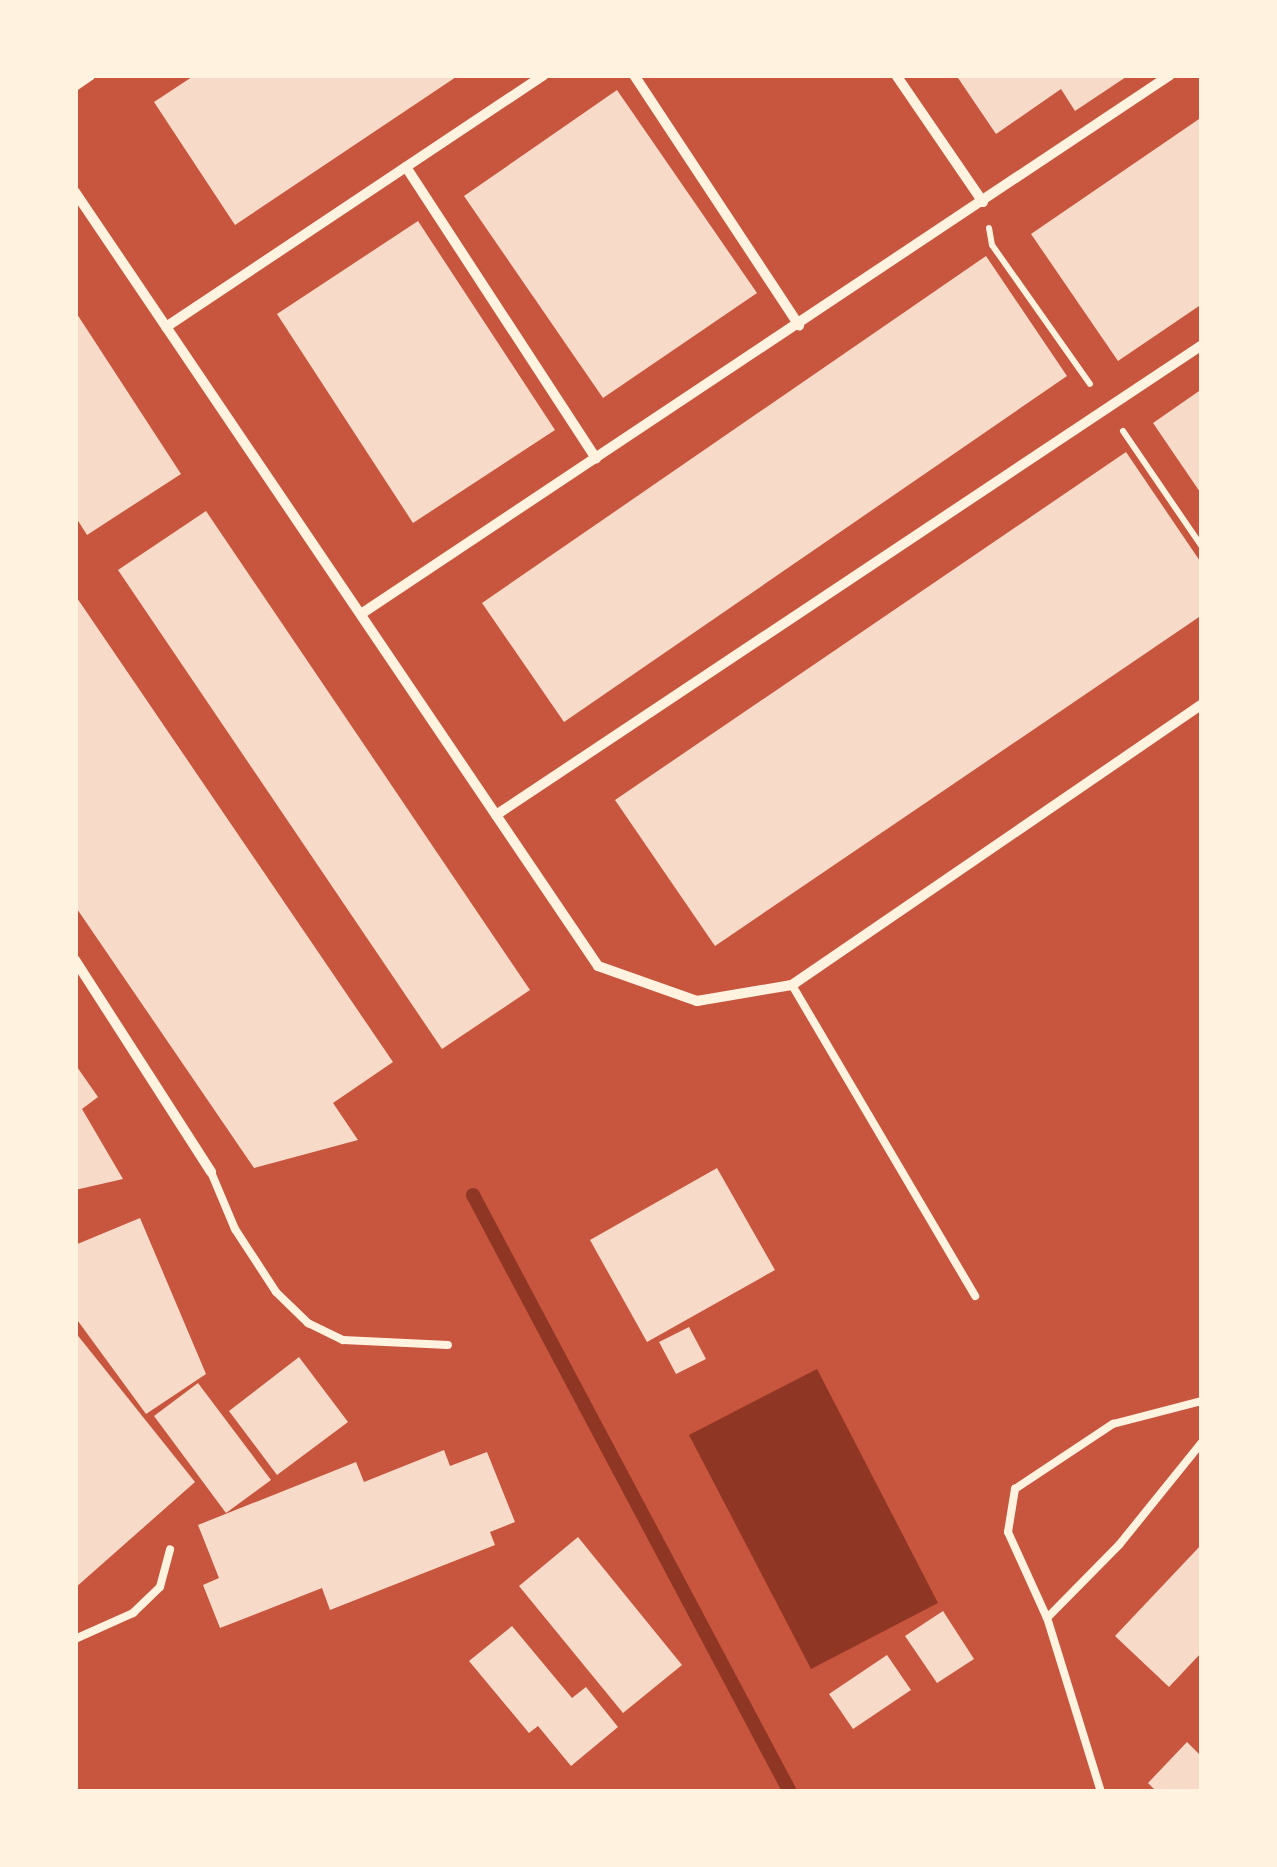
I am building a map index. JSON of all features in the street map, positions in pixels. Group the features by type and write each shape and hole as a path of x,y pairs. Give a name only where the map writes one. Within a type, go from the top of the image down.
{"street":[{"path":"75,86 92,75"},
{"path":"166,327 544,75"},
{"path":"634,75 798,325"},
{"path":"896,75 984,202"},
{"path":"360,614 1170,75"},
{"path":"406,167 596,458"},
{"path":"75,192 598,966 696,1001 792,985 1202,704"},
{"path":"496,815 1202,345"},
{"path":"75,960 211,1172"}],"lane":[{"path":"792,985 975,1296"},
{"path":"211,1172 235,1229 276,1292 308,1323 344,1340 448,1345"},
{"path":"1101,1792 1047,1618 1008,1532 1015,1489 1113,1424 1202,1401"},
{"path":"1047,1618 1118,1545 1202,1442"},
{"path":"75,1638 133,1613 160,1587 170,1549"}],"path":[{"path":"984,202 992,245 1202,547"}],"shaded area":[{"path":"817,1369 938,1603 811,1669 689,1435"}],"building":[{"path":"195,75 459,75 235,225 154,102"},
{"path":"956,75 1129,75 1075,111 1061,89 996,134"},
{"path":"617,90 757,293 603,398 464,196"},
{"path":"1202,117 1202,304 1118,361 1031,234"},
{"path":"418,221 555,430 413,523 277,314"},
{"path":"986,256 1067,376 564,722 482,603"},
{"path":"75,311 181,474 87,535 75,516"},
{"path":"1202,389 1202,495 1153,423"},
{"path":"1126,452 1202,564 1202,615 715,946 615,800"},
{"path":"206,511 530,990 442,1049 118,570"},
{"path":"75,595 393,1062 333,1103 358,1140 254,1168 75,906"},
{"path":"75,1064 98,1097 82,1109 123,1179 75,1190"},
{"path":"717,1168 775,1270 647,1342 590,1240"},
{"path":"140,1218 206,1374 146,1414 75,1317 75,1245"},
{"path":"689,1327 706,1359 676,1374 659,1342"},
{"path":"75,1332 195,1482 75,1588"},
{"path":"299,1357 348,1422 277,1475 229,1411"},
{"path":"198,1383 271,1480 226,1513 154,1416"},
{"path":"444,1450 450,1466 487,1452 515,1522 490,1532 495,1545 330,1610 322,1588 220,1628 203,1585 219,1578 198,1525 356,1462 364,1482"},
{"path":"578,1537 682,1665 623,1713 519,1586"},
{"path":"1202,1544 1202,1652 1169,1687 1115,1636"},
{"path":"943,1611 974,1659 937,1683 905,1636"},
{"path":"512,1626 572,1698 586,1687 618,1727 571,1766 538,1726 529,1733 469,1661"},
{"path":"887,1655 911,1690 853,1729 829,1694"},
{"path":"1187,1742 1202,1757 1202,1792 1157,1792 1148,1783"}],"waterway":[{"path":"473,1195 790,1792"}]}
